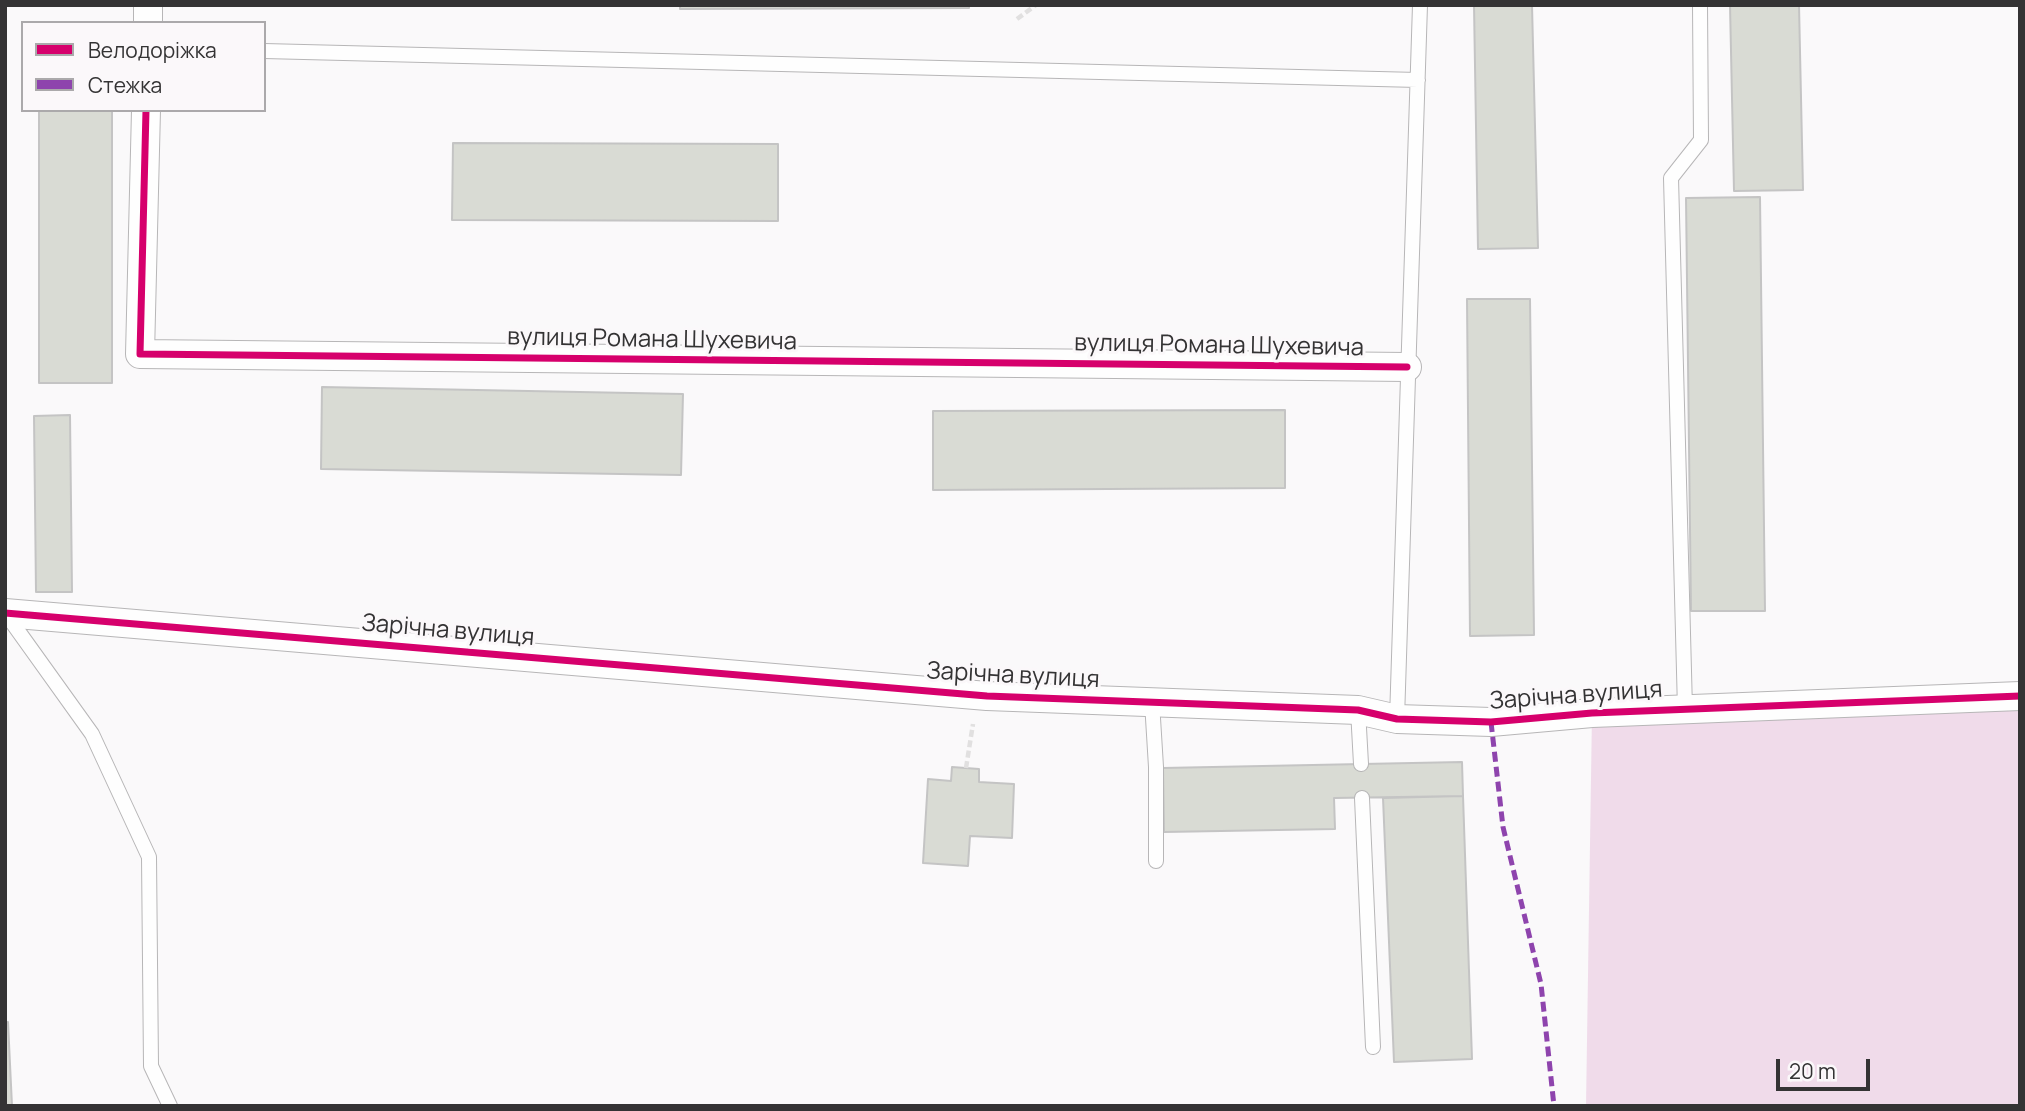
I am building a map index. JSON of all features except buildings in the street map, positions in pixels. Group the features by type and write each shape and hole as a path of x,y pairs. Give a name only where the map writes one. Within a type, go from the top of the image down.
{"street":[{"name":"вулиця Романа Шухевича","path":"146,112 140,354 1407,367"},
{"name":"Зарічна вулиця","path":"5,613 987,696 1358,710 1397,719 1491,722 1685,709 2020,696"}],"lane":[{"path":"1397,719 1420,5"},
{"path":"1685,709 1671,178 1701,140 1700,5"},
{"path":"266,51 1418,80"},
{"path":"5,613 92,734 149,857 152,1066 170,1106"},
{"path":"1152,702 1156,767 1156,861"},
{"path":"1358,710 1361,764"},
{"path":"1362,798 1373,1047"}],"path":[{"path":"1017,19 1036,5"},
{"path":"966,768 974,718"}],"shaded area":[{"path":"2020,696 2020,1106 1586,1106 1592,713"}],"marked path":[{"path":"1491,722 1503,827 1541,984 1554,1106"}],"cycle path":[{"path":"146,112 140,354 1407,367"},
{"path":"5,613 987,696 1358,710 1397,719 1491,722 1592,713 2020,696"}]}
